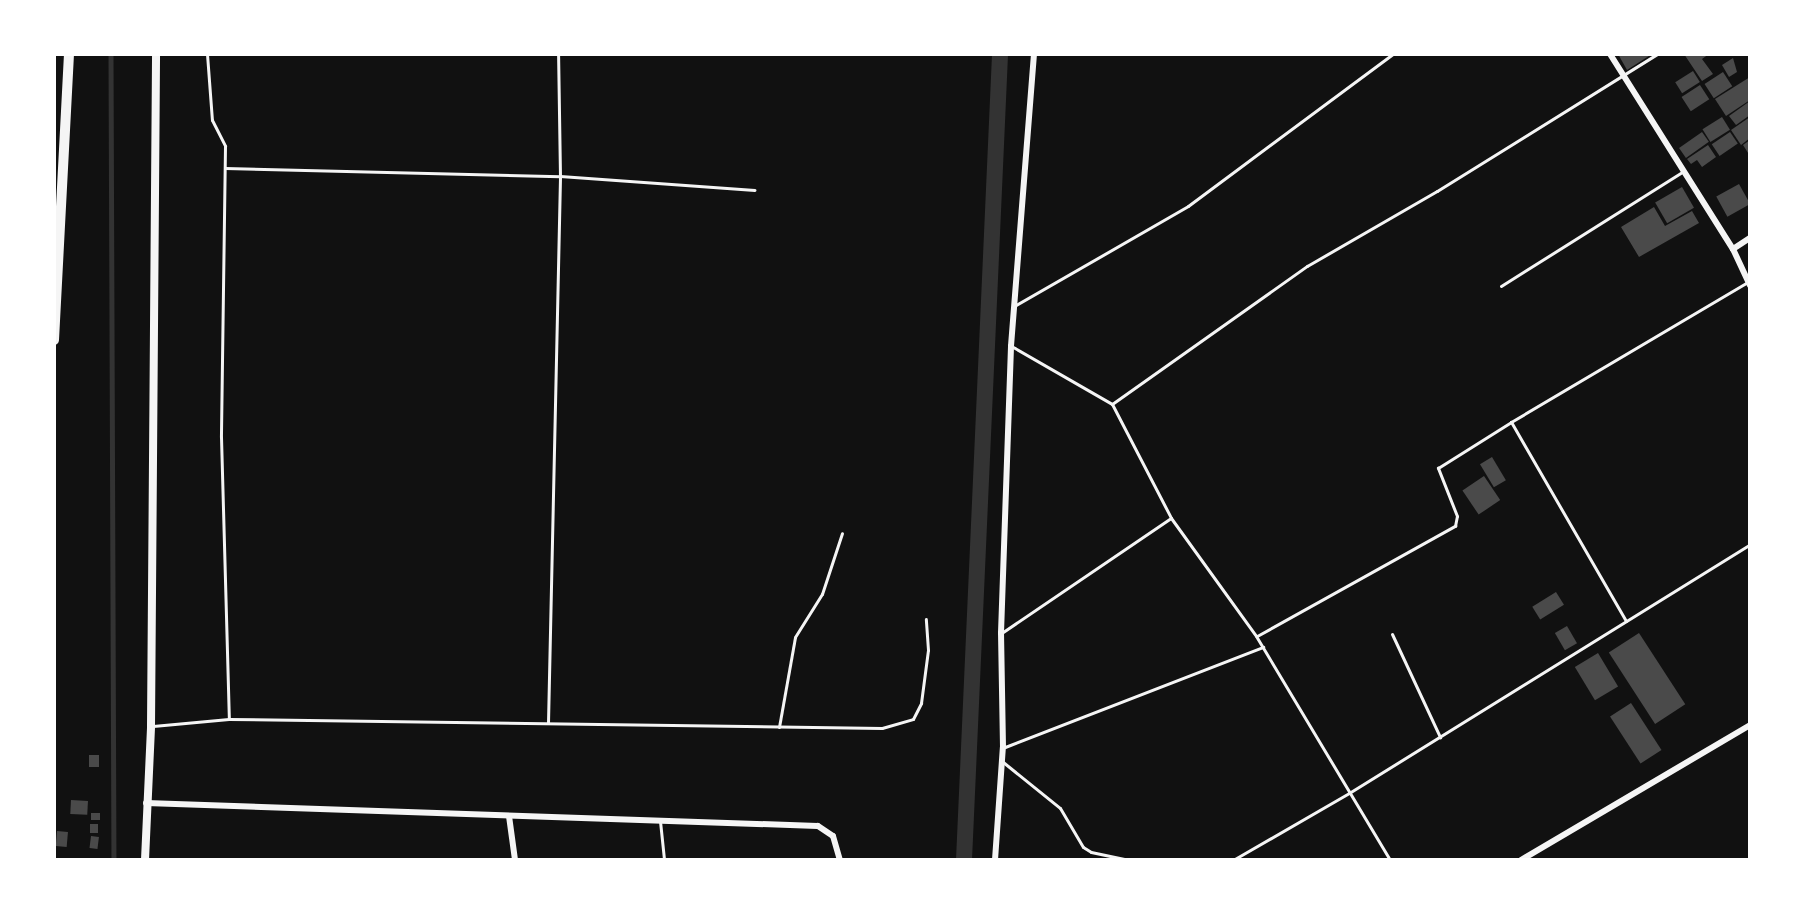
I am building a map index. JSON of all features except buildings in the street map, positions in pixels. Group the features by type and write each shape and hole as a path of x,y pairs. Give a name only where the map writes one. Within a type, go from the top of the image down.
{"main road":[{"path":"54,340 69,54"}],"street":[{"path":"145,860 145,803 151,726 156,54"},
{"path":"995,860 1003,747 1001,633 1011,346 1034,54"},
{"path":"1610,54 1682,172 1733,249 1749,284"},
{"path":"1733,249 1750,238"},
{"path":"1521,860 1750,725"},
{"path":"145,803 818,826 833,836 840,860"},
{"path":"509,816 514,860"}],"lane":[{"path":"207,54 208,94 212,120 225,146 221,437 230,719"},
{"path":"548,723 560,176 558,54"},
{"path":"1013,307 1188,206 1393,54"},
{"path":"1112,404 1307,266 1437,191 1657,54"},
{"path":"225,168 560,176 754,190"},
{"path":"1502,286 1682,172"},
{"path":"1256,636 1455,526 1457,516 1438,468 1511,422 1749,284"},
{"path":"1011,346 1112,404 1171,518 1256,636 1390,860"},
{"path":"1511,422 1626,621"},
{"path":"1001,633 1171,518"},
{"path":"778,727 795,637 822,594 842,533"},
{"path":"1233,860 1349,793 1750,544"},
{"path":"151,726 230,719 882,728 913,719 921,703 928,650 926,619"},
{"path":"1392,634 1440,737"},
{"path":"1003,747 1263,647"},
{"path":"1002,761 1060,808 1083,847 1091,852 1130,860"},
{"path":"660,820 664,860"}],"waterway":[{"path":"111,54 114,860"},
{"path":"964,860 1000,54"}]}
